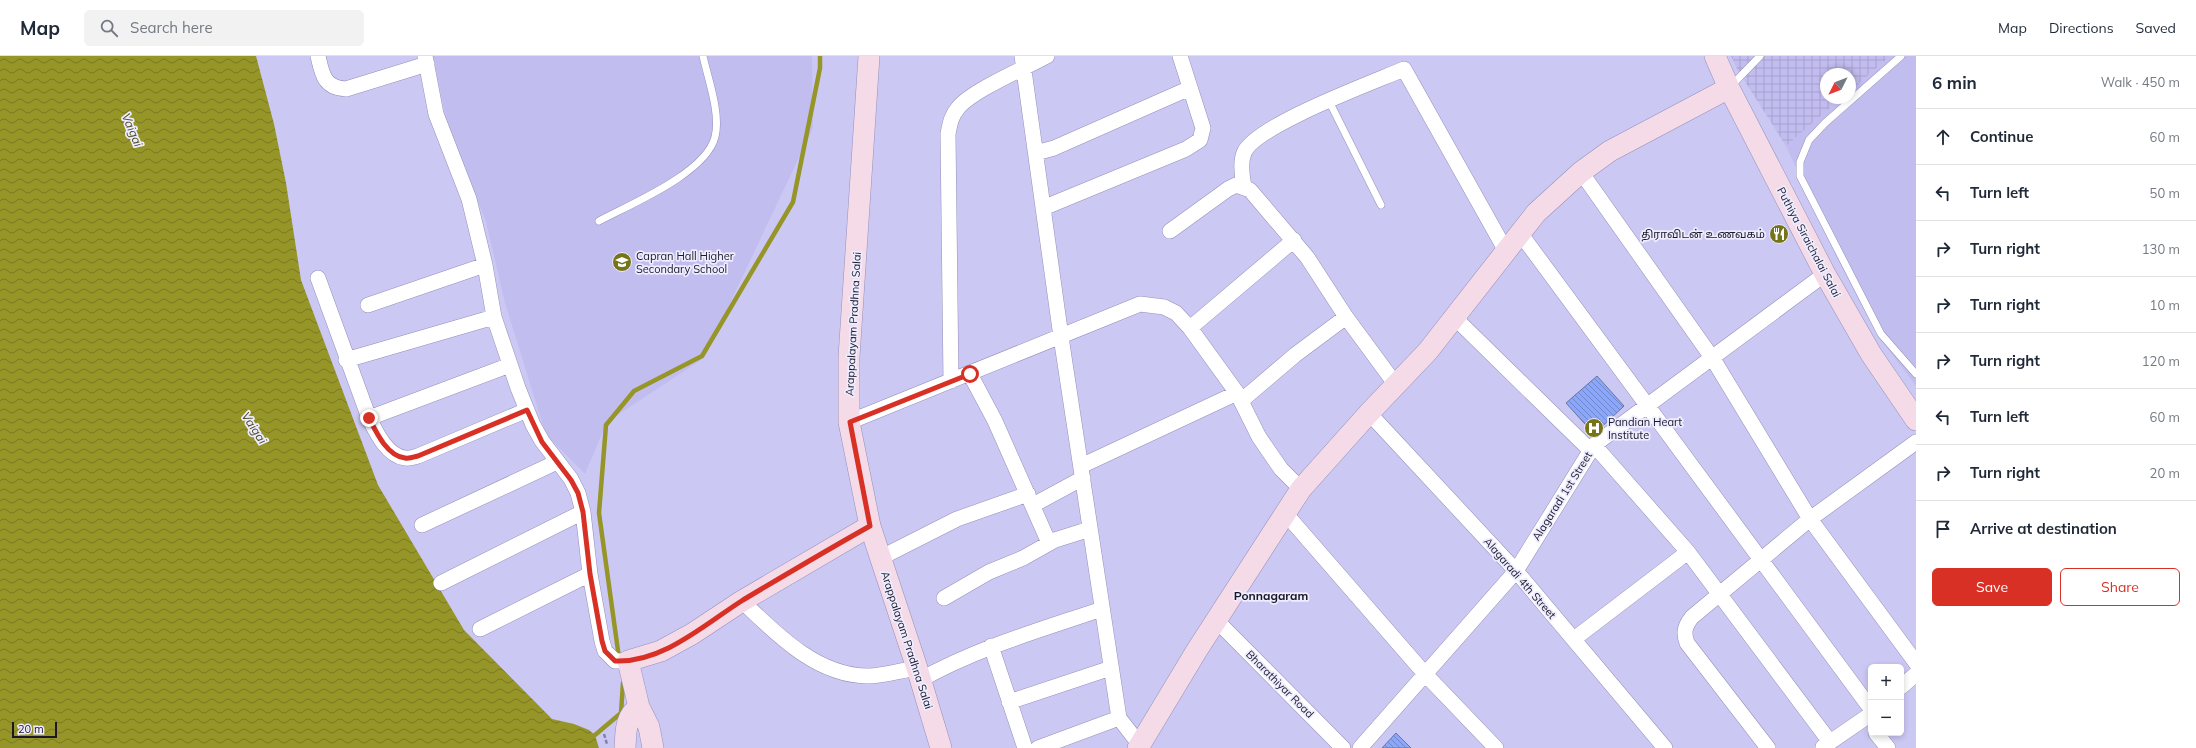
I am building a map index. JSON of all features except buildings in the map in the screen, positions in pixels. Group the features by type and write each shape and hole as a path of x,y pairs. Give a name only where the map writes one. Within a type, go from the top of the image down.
{"street":[{"path":"318,56 326,80 336,89 346,89 426,60 436,114 469,199 485,265 494,317 527,410 542,442 571,480 578,493 583,512 590,574 602,641 605,651 622,661 639,707 649,727 653,748"},
{"name":"Arappalayam Pradhna Salai","path":"869,56 849,357 850,422 870,526 941,748"},
{"path":"951,381 948,134 951,118 958,107 971,96 1023,62 1046,56"},
{"path":"1043,208 1186,149 1200,140 1203,128 1180,56"},
{"name":"Puthiya Siraichalai Salai","path":"1715,56 1729,88 1825,274 1872,354 1916,420"},
{"path":"1023,62 1061,337 1119,718 1139,746 1216,620 1301,489 1369,413 1428,351 1536,213 1581,172 1610,151 1729,88"},
{"path":"1244,186 1242,169 1244,153 1252,141 1267,130 1329,101 1404,69 1506,251"},
{"path":"1036,153 1054,148 1190,88"},
{"path":"1581,172 1713,359 1810,519 1916,663"},
{"path":"1170,231 1228,189 1236,185 1244,186 1250,190 1294,240 1346,317 1396,385"},
{"path":"1520,233 1761,560 1868,716"},
{"path":"1190,328 1294,240"},
{"path":"368,305 485,265"},
{"name":"Alagaradi 1st Street","path":"1360,748 1516,571 1592,448 1825,274"},
{"path":"318,278 346,360 369,418 379,438 391,451 404,458 418,456 527,410"},
{"path":"850,422 1140,304 1164,307 1176,313 1190,328 1239,397 1259,438 1281,469 1301,489"},
{"path":"346,360 494,317"},
{"path":"880,558 957,519 1031,499 1082,472 1239,397 1346,317"},
{"path":"1454,317 1592,448 1688,552 1720,594 1826,745 1868,718"},
{"path":"369,418 510,365"},
{"path":"970,374 995,421 1012,462 1031,499 1049,543"},
{"name":"Alagaradi 4th Street","path":"1369,413 1516,571 1665,748"},
{"path":"1768,748 1687,643 1684,635 1685,626 1692,617 1810,519 1916,442"},
{"path":"422,525 557,462"},
{"path":"441,582 583,512"},
{"path":"1285,513 1425,674 1496,748"},
{"path":"622,661 661,651 692,634 742,601 870,526"},
{"path":"944,598 988,572 1023,558 1049,543 1090,530"},
{"path":"1574,639 1688,552"},
{"path":"480,629 590,574"},
{"path":"742,601 777,635 809,658 842,672 869,676 918,674 946,665 991,646 1102,609"},
{"name":"Bharathiyar Road","path":"1216,620 1343,748"},
{"path":"991,646 1025,748"},
{"path":"1009,702 1111,668"},
{"path":"1904,685 1916,674"},
{"path":"625,748 627,724 632,711 639,707"},
{"path":"1038,748 1119,718"},
{"path":"1878,736 1888,748"}],"lane":[{"path":"600,221 686,174 706,156 716,137 716,110 703,56"},
{"path":"1729,88 1760,56"},
{"path":"1901,56 1825,123 1810,140 1800,162 1800,176 1881,334 1916,374"},
{"path":"1329,101 1381,205"}],"shaded area":[{"name":"Capran Hall Higher Secondary School","path":"433,56 812,56 813,128 704,358 607,422 585,474 546,435 505,303 486,222 446,118"},
{"path":"1731,56 1890,56 1856,86 1856,68 1820,68 1820,104 1834,104 1786,146 1737,69"},
{"path":"1890,56 1916,56 1916,386 1878,336 1836,256 1786,146 1834,104 1856,104 1856,86"}],"water":[{"name":"Vaigai","path":"0,56 256,56 274,124 286,183 301,280 378,485 464,630 552,719 574,724 589,730 595,735 599,748 0,748"}],"waterway":[{"path":"619,658 599,513 606,425 634,391 702,356 793,202 820,68 820,56"},
{"path":"595,735 621,713 623,683"}],"place":[{"name":"திராவிடன் உணவகம்","path":"1779,234"},
{"name":"Capran Hall Higher Secondary School","path":"622,262"},
{"name":"Pandian Heart Institute","path":"1594,428"}],"district":[{"name":"Ponnagaram","path":"1271,596"}],"route":[{"path":"369,418 379,438 391,451 404,458 418,456 527,410 542,442 571,480 578,493 583,512 590,574 605,651 610,658 615,661 628,661 661,651 692,634 742,601 870,526 850,422 970,374"}]}
